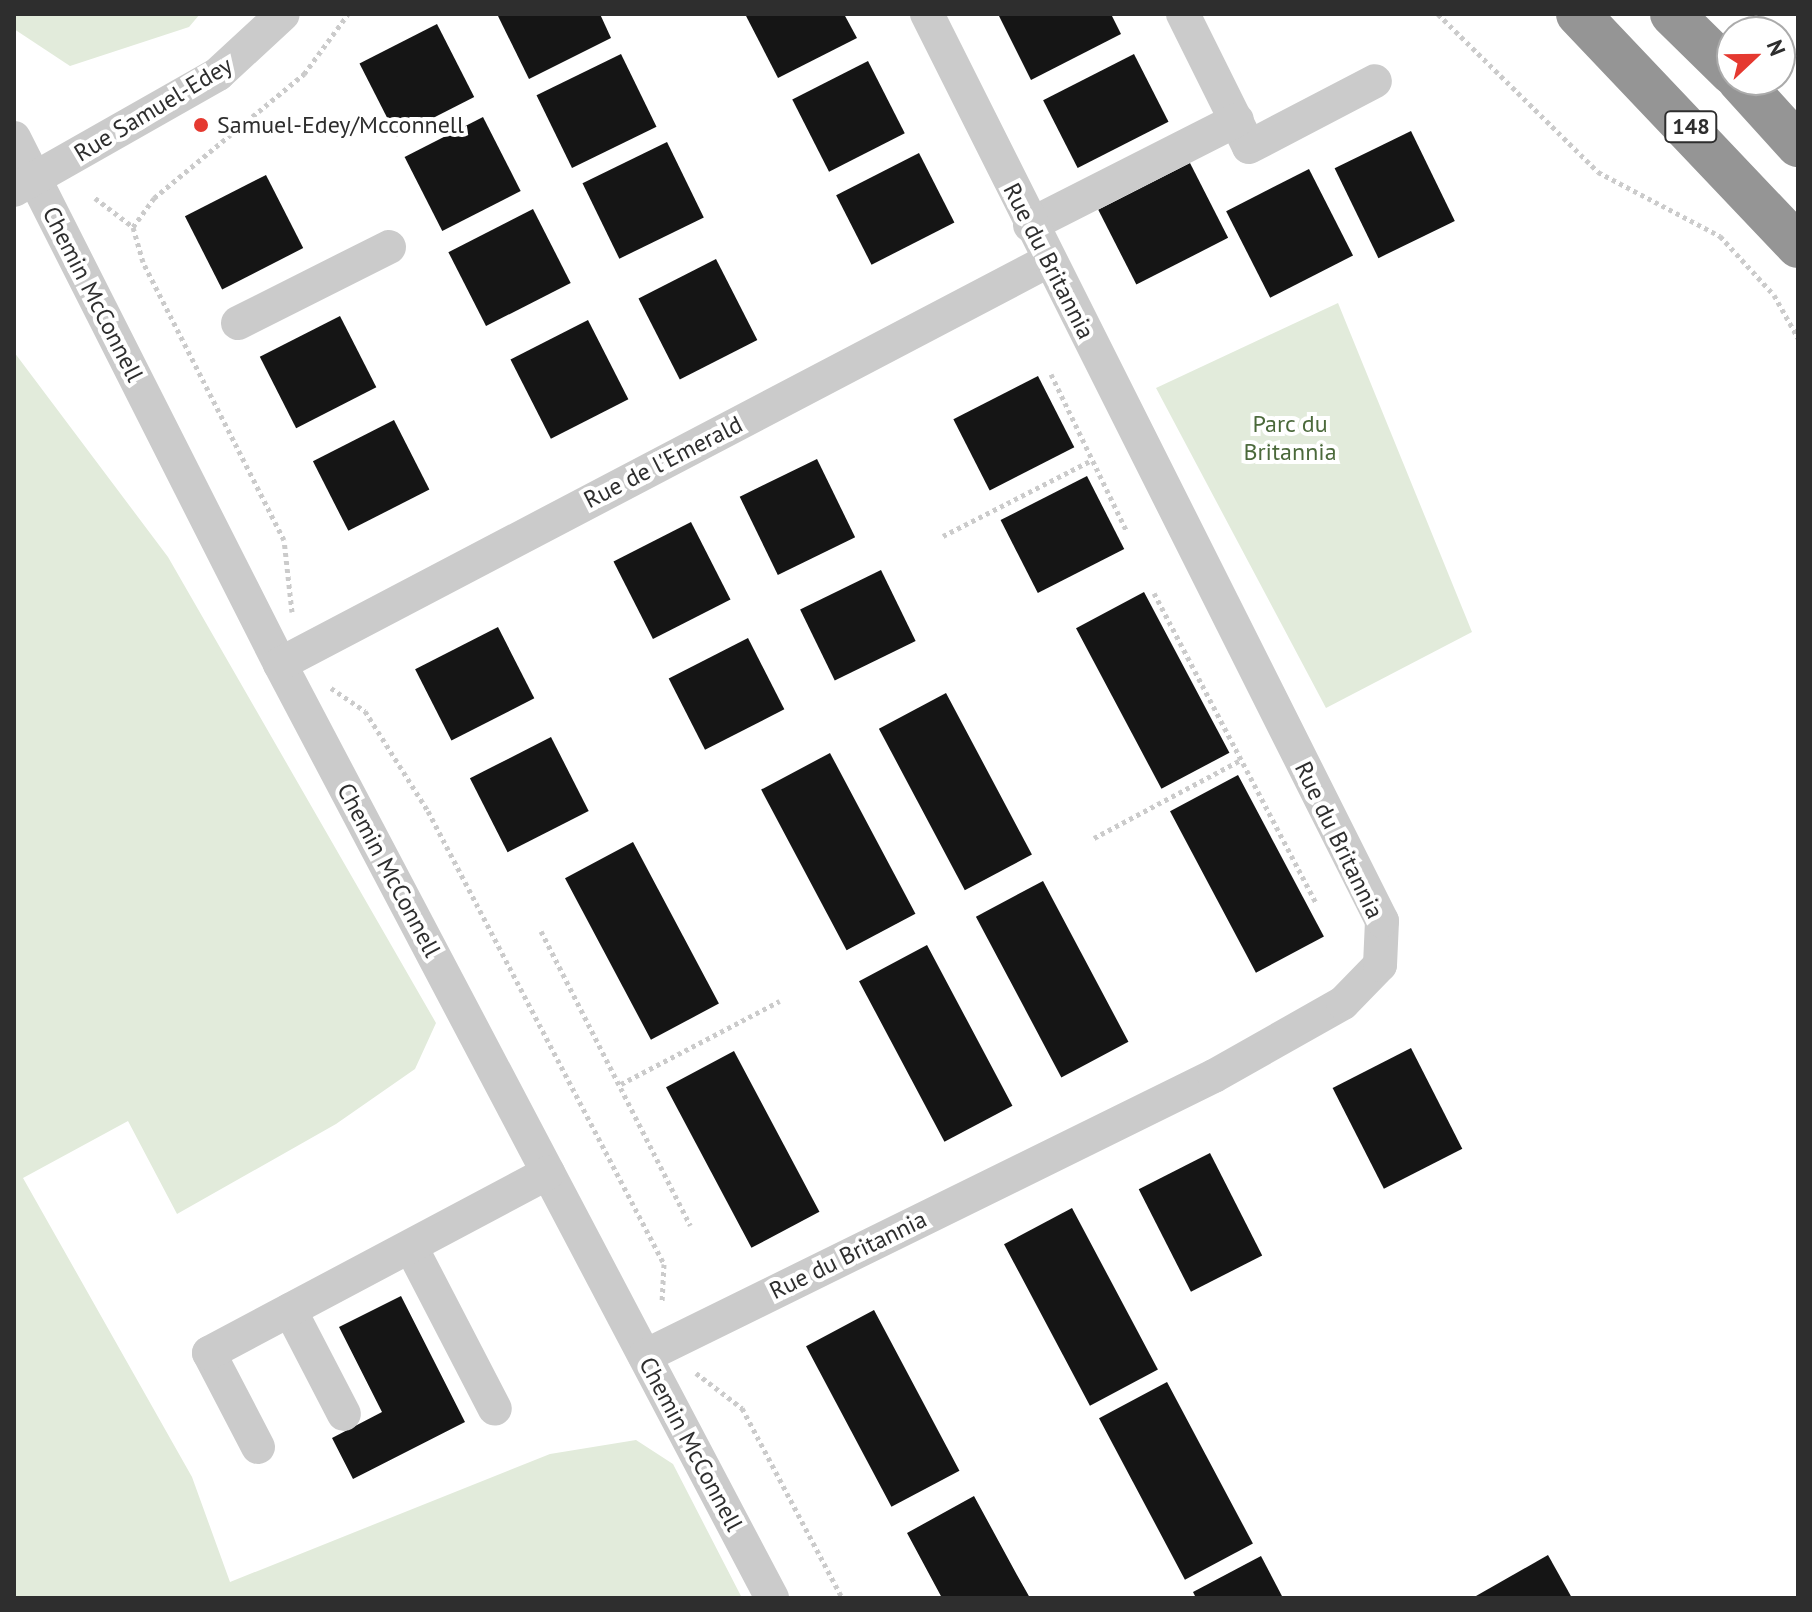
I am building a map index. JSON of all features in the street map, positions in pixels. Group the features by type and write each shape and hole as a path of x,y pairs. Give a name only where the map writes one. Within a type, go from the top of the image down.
{"highway":[{"name":"148","path":"1578,14 1798,246"},
{"path":"1672,14 1716,57"},
{"name":"148","path":"1754,96 1798,145"}],"street":[{"name":"Rue Samuel-Edey","path":"24,185 218,74 283,14"},
{"name":"Rue du Britannia","path":"645,1356 1233,1066 1343,1003 1380,965 1382,921 1046,262 927,14"},
{"path":"1183,14 1249,147 1375,81"},
{"path":"1030,225 1237,120"},
{"name":"Chemin McConnell","path":"14,138 24,185 772,1598"},
{"path":"238,323 389,247"},
{"name":"Rue de l'Emerald","path":"280,664 1046,262"},
{"path":"258,1447 209,1353 548,1173"},
{"path":"411,1247 495,1409"},
{"path":"290,1310 344,1414"}],"path":[{"path":"1438,14 1598,172 1720,236 1774,295 1798,338"},
{"path":"95,198 133,227"},
{"path":"1051,374 1090,461 1127,532"},
{"path":"943,536 1090,461"},
{"path":"1154,593 1316,903"},
{"path":"1094,838 1241,760"},
{"path":"541,931 690,1225"},
{"path":"621,1084 780,1001"},
{"path":"696,1373 742,1408 842,1598"}],"green space":[{"path":"14,14 200,14 189,27 70,66 14,29"},
{"name":"Parc du Britannia","path":"1338,303 1472,632 1326,708 1156,388"},
{"path":"14,352 168,557 436,1023 415,1069 336,1124 177,1214 128,1121 23,1178 192,1477 230,1582 550,1454 636,1440 673,1464 742,1598 14,1598"}],"building":[{"path":"497,14 600,14 611,38 529,79"},
{"path":"745,14 844,14 857,38 778,78"},
{"path":"998,14 1111,14 1121,34 1031,80"},
{"path":"437,24 474,97 397,137 359,63"},
{"path":"621,54 657,127 572,168 537,95"},
{"path":"1134,54 1169,122 1078,168 1043,100"},
{"path":"868,61 905,133 829,172 792,100"},
{"path":"483,117 521,191 442,231 405,157"},
{"path":"1411,131 1455,221 1378,258 1335,168"},
{"path":"667,142 704,217 619,259 583,183"},
{"path":"919,153 954,222 872,265 836,195"},
{"path":"1190,163 1228,238 1136,285 1098,210"},
{"path":"1309,169 1353,255 1270,298 1226,211"},
{"path":"266,175 303,248 222,289 185,216"},
{"path":"533,209 571,283 486,326 448,252"},
{"path":"716,259 757,340 680,380 638,298"},
{"path":"340,316 376,387 296,428 260,357"},
{"path":"588,320 628,399 551,439 510,359"},
{"path":"1038,376 1074,447 990,490 953,419"},
{"path":"394,420 429,489 348,531 313,461"},
{"path":"817,459 855,537 778,575 740,497"},
{"path":"1087,476 1124,549 1038,593 1001,520"},
{"path":"691,522 730,600 653,639 613,561"},
{"path":"881,570 916,641 835,680 800,609"},
{"path":"1144,592 1229,753 1161,789 1076,628"},
{"path":"498,627 534,698 451,741 415,669"},
{"path":"748,638 784,709 705,750 669,678"},
{"path":"946,693 1032,855 965,890 879,729"},
{"path":"551,737 589,811 508,852 470,778"},
{"path":"830,753 915,914 847,950 761,790"},
{"path":"1238,775 1324,937 1256,973 1170,811"},
{"path":"633,842 719,1004 651,1040 565,878"},
{"path":"1043,881 1128,1042 1061,1077 976,917"},
{"path":"927,945 1012,1106 944,1142 859,981"},
{"path":"1411,1048 1462,1149 1384,1189 1333,1088"},
{"path":"734,1051 819,1212 751,1248 666,1087"},
{"path":"1210,1153 1262,1255 1191,1292 1139,1189"},
{"path":"1072,1208 1158,1370 1090,1406 1004,1244"},
{"path":"401,1296 465,1422 353,1479 332,1438 382,1412 339,1327"},
{"path":"874,1310 959,1471 891,1507 806,1346"},
{"path":"1167,1382 1253,1544 1185,1580 1099,1418"},
{"path":"974,1496 1030,1598 942,1598 907,1533"},
{"path":"1548,1555 1572,1598 1476,1596"},
{"path":"1261,1556 1283,1598 1196,1598 1193,1592"}],"place":[{"name":"Samuel-Edey/Mcconnell","path":"201,125"}]}
